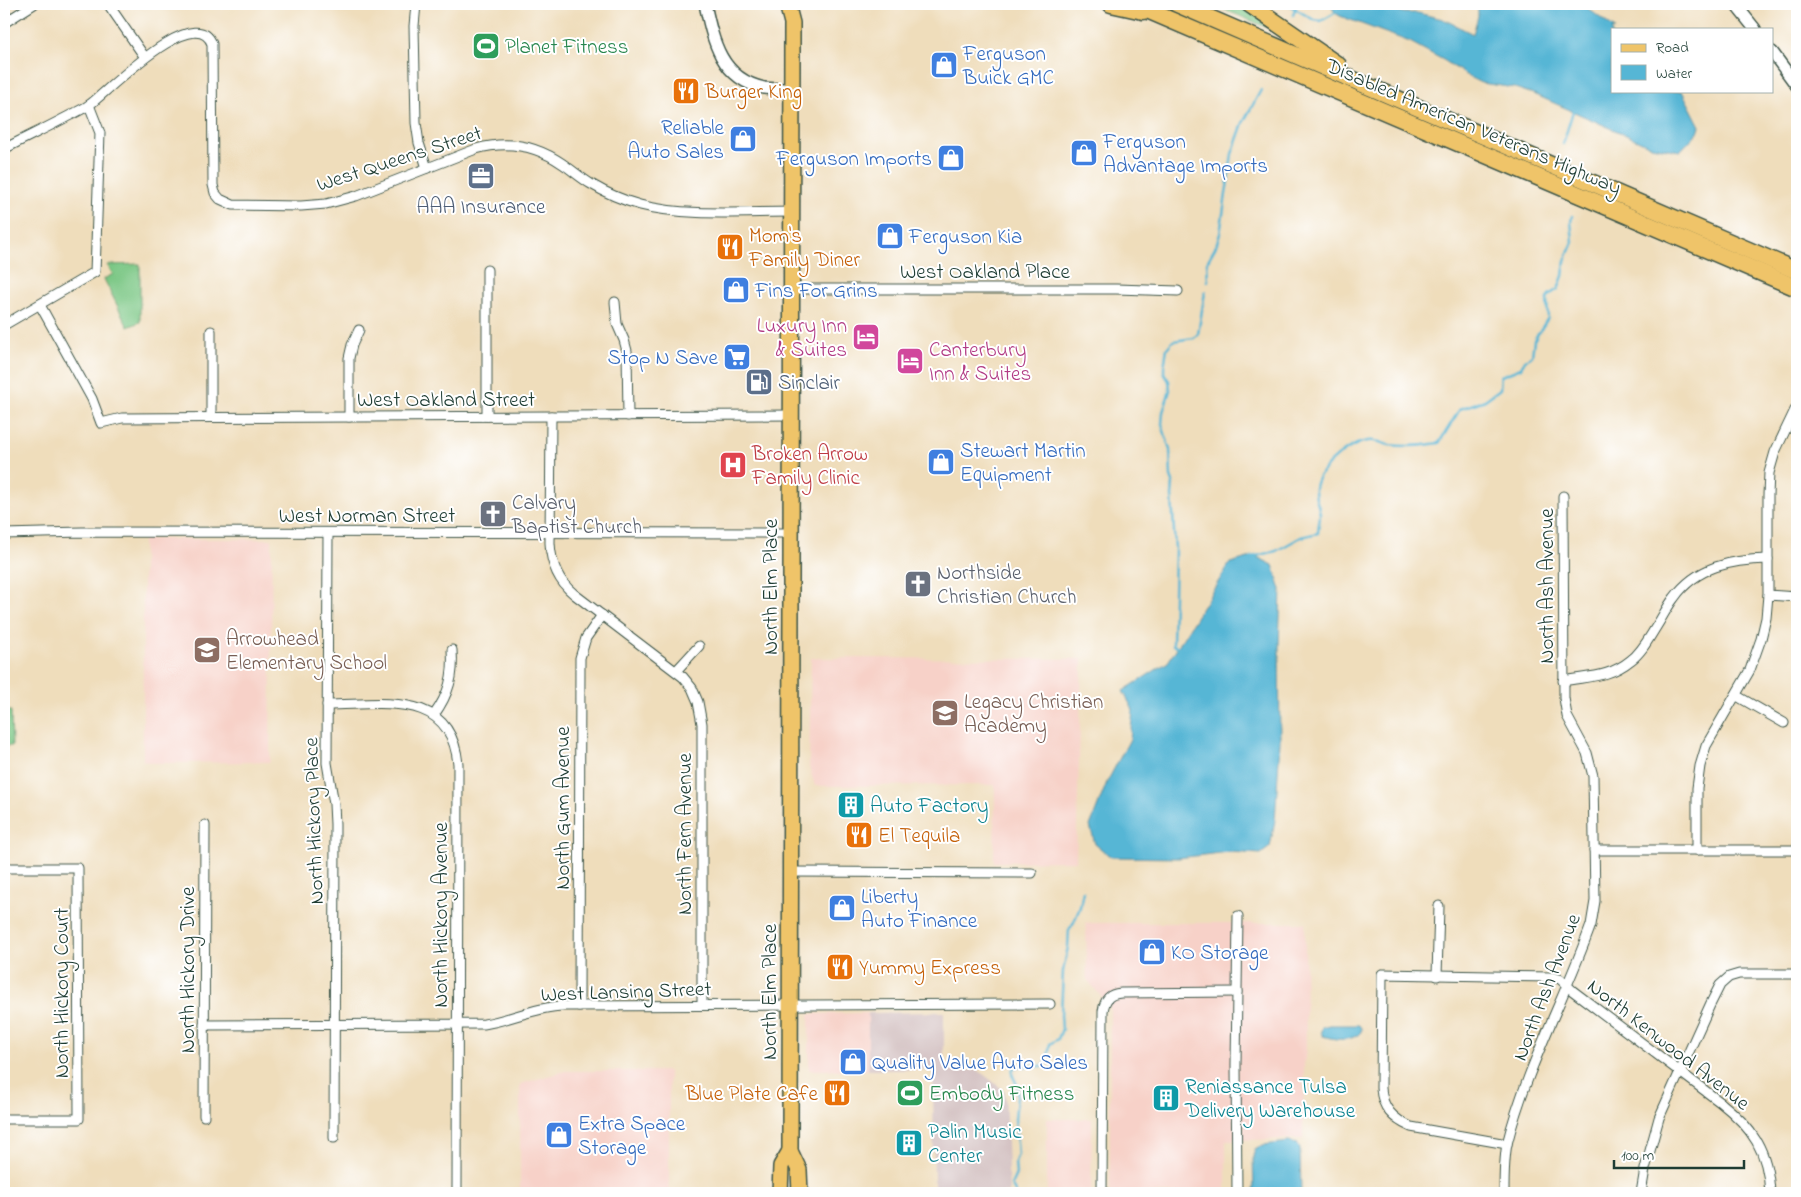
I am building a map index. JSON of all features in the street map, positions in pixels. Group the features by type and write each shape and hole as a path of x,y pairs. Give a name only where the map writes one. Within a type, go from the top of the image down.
{"highway":[{"path":"1111,4 1160,15"},
{"name":"Disabled American Veterans Highway","path":"1133,4 1797,288"},
{"name":"Disabled American Veterans Highway","path":"1177,4 1797,270"},
{"path":"1249,4 1367,86"}],"main road":[{"name":"North Elm Place","path":"788,4 792,23 790,1151 800,1170 800,1193"},
{"name":"North Elm Place","path":"792,23 797,4"},
{"name":"North Elm Place","path":"780,1193 781,1166 790,1151"}],"street":[{"path":"4,23 34,4"},
{"path":"4,149 88,106 144,56 108,4"},
{"path":"416,4 414,26 416,123 419,143 427,168"},
{"path":"705,4 715,45 721,59 733,72 746,82 757,86 792,89"},
{"path":"1735,4 1754,28"},
{"name":"West Queens Street","path":"144,56 178,33 202,32 209,37 213,49 212,173 215,193 223,201 234,206 320,204 350,198 487,146 498,144 520,145 540,150 592,185 612,195 642,205 680,210 792,212"},
{"path":"1774,55 1797,86"},
{"path":"4,325 95,272 100,133 88,106"},
{"path":"487,270 487,416"},
{"name":"West Oakland Place","path":"792,289 1116,289 1178,291"},
{"path":"615,302 617,324 627,351 628,416"},
{"name":"West Oakland Street","path":"40,305 92,399 100,423 122,418 792,415"},
{"path":"349,417 349,358 352,345 359,330"},
{"path":"211,331 211,418"},
{"path":"1697,850 1697,788 1700,766 1706,746 1736,696 1757,655 1766,618 1770,473 1775,452 1795,410"},
{"name":"North Fern Avenue","path":"551,416 552,559 559,577 569,590 676,671 688,683 695,694 700,709 702,724 702,1006"},
{"name":"North Ash Avenue","path":"1504,1193 1504,1165 1507,1144 1520,1102 1594,915 1593,776 1587,753 1565,710 1563,681 1563,496"},
{"name":"West Norman Street","path":"4,534 73,532 791,533"},
{"name":"North Hickory Place","path":"328,533 327,770 335,817 334,1138"},
{"path":"1563,681 1601,676 1616,670 1632,660 1648,640 1672,599 1698,574 1712,567 1735,561 1768,559"},
{"path":"1768,595 1797,597"},
{"name":"North Gum Avenue","path":"579,1006 580,658 586,638 602,615"},
{"path":"676,671 699,646"},
{"path":"327,705 406,705 422,709 434,715 442,703 452,678 454,668 452,650"},
{"path":"1736,696 1784,723"},
{"name":"North Hickory Avenue","path":"434,715 444,723 451,733 456,748 458,764 457,1193"},
{"name":"North Hickory Drive","path":"204,1116 205,825"},
{"path":"1594,850 1797,850"},
{"name":"North Hickory Court","path":"4,868 78,868 79,1119 4,1119"},
{"path":"791,872 1032,873"},
{"path":"1438,976 1439,906"},
{"path":"1237,1193 1238,916"},
{"name":"North Kenwood Avenue","path":"1507,1144 1411,1126 1400,1122 1386,1109 1381,1094 1382,974 1552,977 1560,979 1573,991 1728,1108 1751,1132 1761,1147 1766,1161 1770,1193"},
{"path":"1641,1193 1645,1169 1659,1118 1713,997 1723,981 1739,974 1797,974"},
{"path":"1102,1193 1103,1011 1104,1003 1108,996 1121,992 1237,992"},
{"name":"West Lansing Street","path":"204,1025 457,1024 493,1022 547,1007 579,1006 1050,1004"}],"shaded area":[{"name":"Arrowhead Elementary School","path":"143,539 272,539 270,762 155,763 143,761"},
{"name":"Legacy Christian Academy","path":"811,658 1082,659 1076,861 994,862 995,785 815,786 809,767"},
{"path":"1086,923 1305,923 1306,1049 1303,1139 1226,1140 1226,1193 1110,1193 1110,1008 1087,979"},
{"path":"944,1012 944,1070 978,1070 1005,1091 1009,1193 934,1193 933,1070 868,1070 868,1013"},
{"path":"868,1013 868,1070 809,1070 809,1014"},
{"path":"565,1071 669,1071 669,1193 520,1193 520,1084"},
{"path":"1047,1119 1092,1119 1091,1193 1047,1193"}],"green space":[{"path":"1211,4 1241,4 1269,24 1266,27"},
{"path":"140,264 140,322 128,327 104,279 113,274 107,265"},
{"path":"4,711 11,711 12,746 4,746"}],"water":[{"path":"1330,4 1358,4 1366,7 1392,9 1404,13 1418,13 1443,19 1473,34 1478,16 1478,4 1582,4 1614,28 1611,28 1611,92 1683,92 1700,126 1698,132 1680,151 1651,146 1536,95 1515,88 1481,83 1410,42 1335,13"},
{"path":"1255,556 1273,565 1281,589 1279,645 1280,742 1275,821 1270,847 1261,854 1229,852 1178,858 1111,857 1095,844 1090,826 1107,782 1130,739 1133,710 1123,691 1168,662 1230,563"},
{"path":"1330,1025 1359,1025 1361,1032 1348,1039 1323,1036 1321,1032 1322,1027"},
{"path":"1289,1142 1298,1144 1300,1149 1301,1193 1254,1193 1253,1156 1255,1150 1263,1145"}],"waterway":[{"path":"1287,4 1314,20 1321,21 1335,13"},
{"path":"1293,15 1297,4"},
{"path":"1208,281 1207,262 1220,234 1232,154 1243,123 1261,90"},
{"path":"1563,144 1573,111"},
{"path":"1252,557 1276,551 1301,537 1318,533 1320,514 1315,491 1317,480 1329,464 1347,449 1366,441 1402,446 1439,443 1460,409 1485,400 1500,389 1501,376 1521,368 1525,360 1532,356 1534,340 1548,318 1547,299 1549,295 1558,289 1563,276 1565,261 1573,242 1572,216"},
{"path":"1179,647 1173,645 1175,549 1173,482 1171,477 1170,450 1162,424 1163,412 1170,390 1169,381 1164,373 1164,367 1167,348 1173,341 1194,338 1198,334 1205,292"},
{"path":"1016,1193 1011,1185 1016,1174 1015,1162 1018,1154 1015,1119 1018,1087 1012,1074 1013,1069 1020,1066 1044,1066 1048,1058 1050,1044 1058,1039 1062,1029 1063,971 1069,930 1080,907 1083,891"}],"place":[{"name":"Planet Fitness","path":"486,46"},
{"name":"Ferguson Buick GMC","path":"944,65"},
{"name":"Burger King","path":"686,91"},
{"name":"Reliable Auto Sales","path":"743,139"},
{"name":"Ferguson Advantage Imports","path":"1084,153"},
{"name":"Ferguson Imports","path":"951,158"},
{"name":"AAA Insurance","path":"481,176"},
{"name":"Ferguson Kia","path":"890,236"},
{"name":"Mom's Family Diner","path":"730,247"},
{"name":"Fins For Grins","path":"736,290"},
{"name":"Luxury Inn & Suites","path":"866,337"},
{"name":"Stop N Save","path":"737,357"},
{"name":"Canterbury Inn & Suites","path":"910,361"},
{"name":"Sinclair","path":"759,382"},
{"name":"Stewart Martin Equipment","path":"941,462"},
{"name":"Broken Arrow Family Clinic","path":"733,465"},
{"name":"Calvary Baptist Church","path":"493,514"},
{"name":"Northside Christian Church","path":"918,584"},
{"name":"Arrowhead Elementary School","path":"207,650"},
{"name":"Legacy Christian Academy","path":"945,713"},
{"name":"Auto Factory","path":"851,805"},
{"name":"El Tequila","path":"859,835"},
{"name":"Liberty Auto Finance","path":"842,908"},
{"name":"KO Storage","path":"1152,952"},
{"name":"Yummy Express","path":"840,967"},
{"name":"Quality Value Auto Sales","path":"853,1062"},
{"name":"Blue Plate Cafe","path":"837,1093"},
{"name":"Embody Fitness","path":"910,1093"},
{"name":"Reniassance Tulsa Delivery Warehouse","path":"1166,1098"},
{"name":"Extra Space Storage","path":"559,1135"},
{"name":"Palin Music Center","path":"909,1143"}]}
